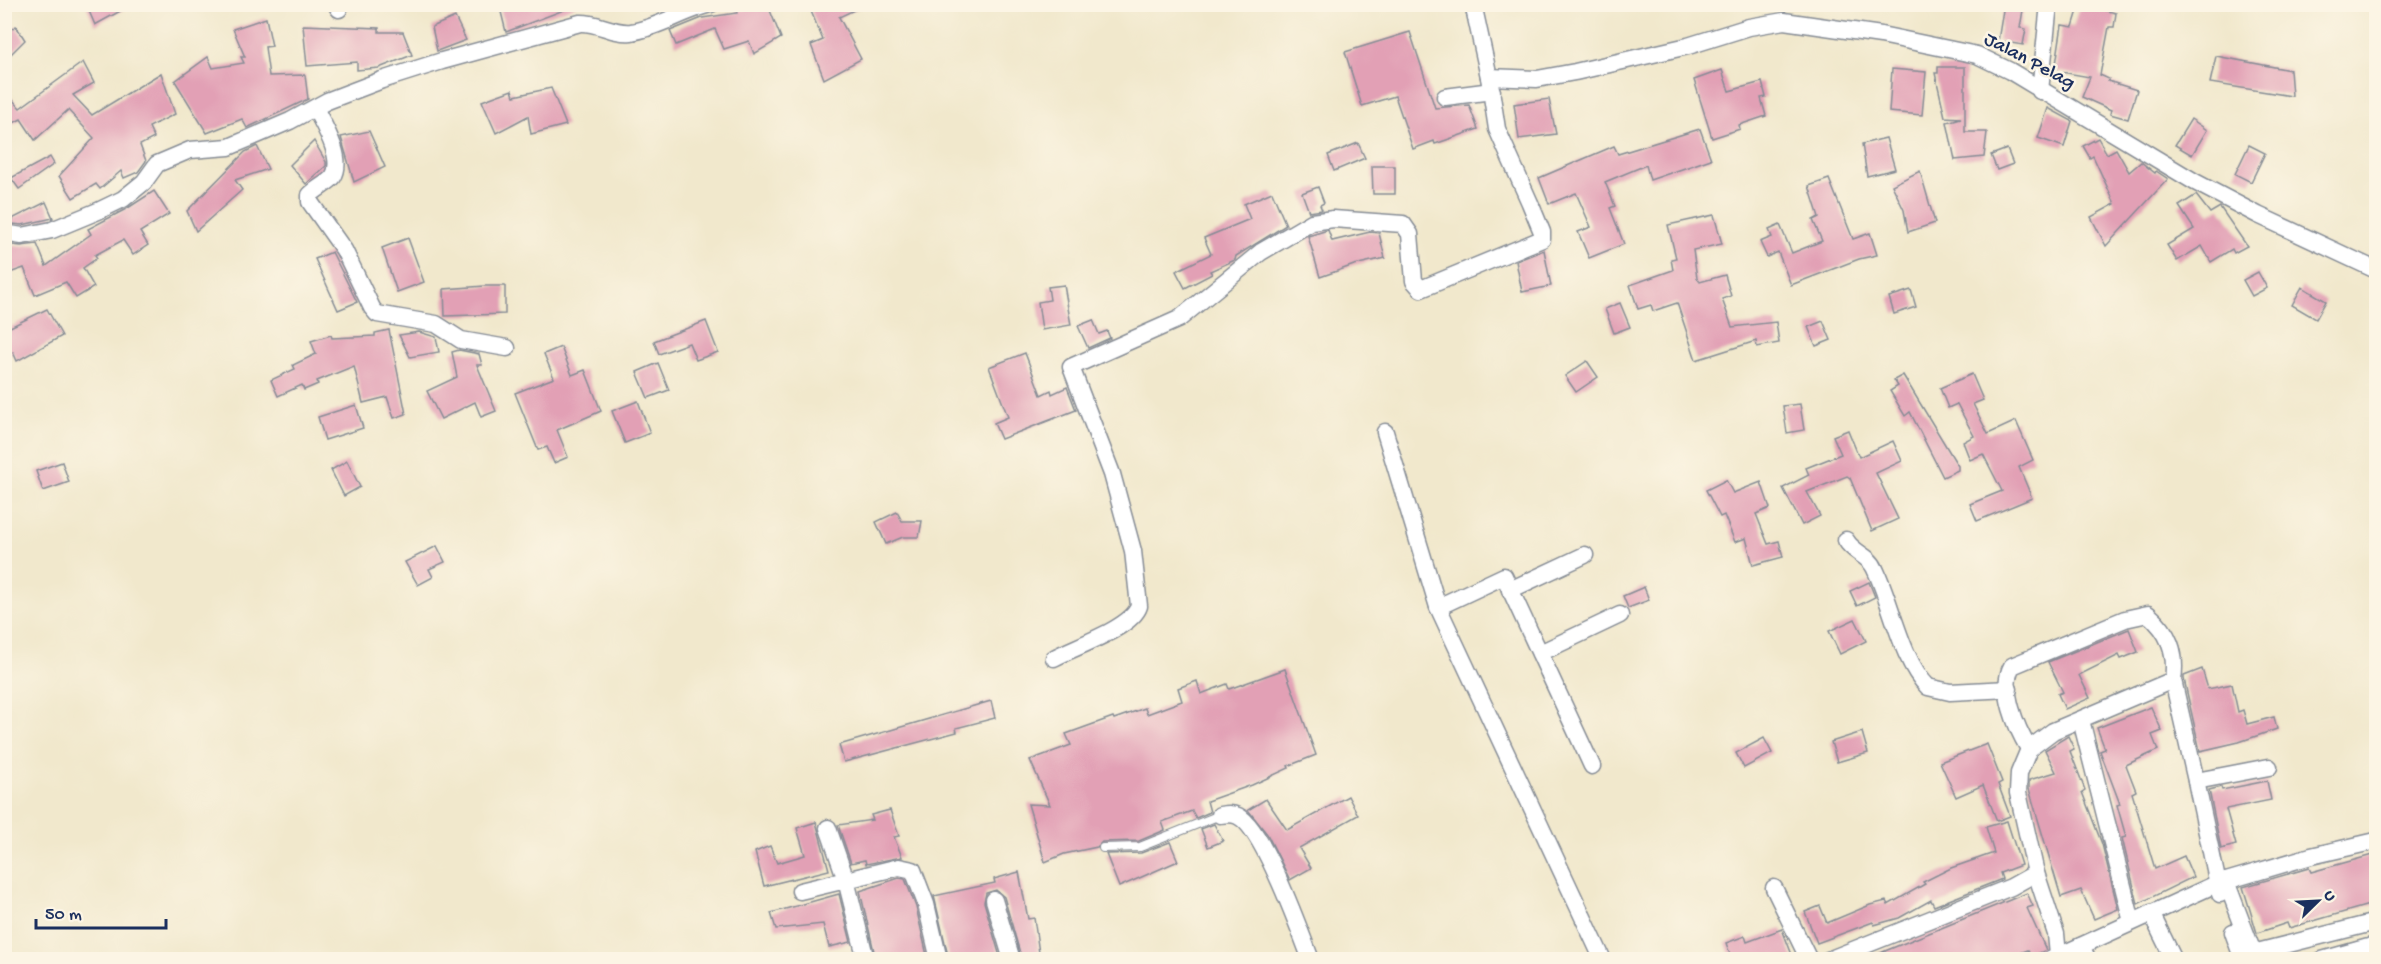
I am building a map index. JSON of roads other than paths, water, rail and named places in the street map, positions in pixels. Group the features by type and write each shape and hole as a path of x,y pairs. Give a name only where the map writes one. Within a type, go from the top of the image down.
{"street":[{"path":"4,233 22,236 52,230 123,198 144,182 157,164 168,159 190,150 229,147 315,108 392,77 568,26 590,23 628,32 711,4"},
{"path":"1054,658 1126,624 1137,613 1139,606 1133,551 1112,474 1071,367 1179,319 1261,252 1312,222 1333,219 1403,224 1410,234 1415,285 1421,289 1539,241 1542,237 1542,232 1497,129 1473,4"},
{"path":"2040,91 2049,4"},
{"name":"Jalan Pelag","path":"1445,97 1490,84 1575,72 1688,46 1749,27 1784,21 1881,35 1977,55 2194,182 2258,215 2376,270"},
{"path":"315,108 333,149 336,166 331,179 310,195 310,202 349,259 372,308 382,315 436,324 461,340 507,348"},
{"path":"1385,432 1438,607 1603,960"},
{"path":"1846,540 1853,550 1875,568 1914,667 1928,687 1950,692 2009,689"},
{"path":"1510,590 1585,555"},
{"path":"1438,607 1504,576 1592,766"},
{"path":"2030,749 2018,731 2007,678 2012,666 2125,619 2148,614 2160,624 2172,645 2176,666 2174,680 2196,781 2243,960"},
{"path":"1540,653 1620,615"},
{"path":"2174,680 2053,731 2030,749 2019,773 2018,793 2036,873 2056,934 2054,957 2084,953 2132,922 2221,883 2311,856 2376,841"},
{"path":"2081,720 2132,922"},
{"path":"2196,781 2269,767"},
{"path":"1220,815 1239,816 1248,824 1277,876 1311,960"},
{"path":"828,828 846,880 861,958"},
{"path":"800,891 899,867 913,870 926,904 939,960"},
{"path":"1828,960 2011,887 2036,873"},
{"path":"2221,883 2251,947 2257,952 2376,922"},
{"path":"1774,888 1809,960"},
{"path":"994,900 1012,960"},
{"path":"2151,913 2174,960"},
{"path":"2322,960 2376,945"}],"lane":[{"path":"1103,848 1140,847 1220,815"}]}
